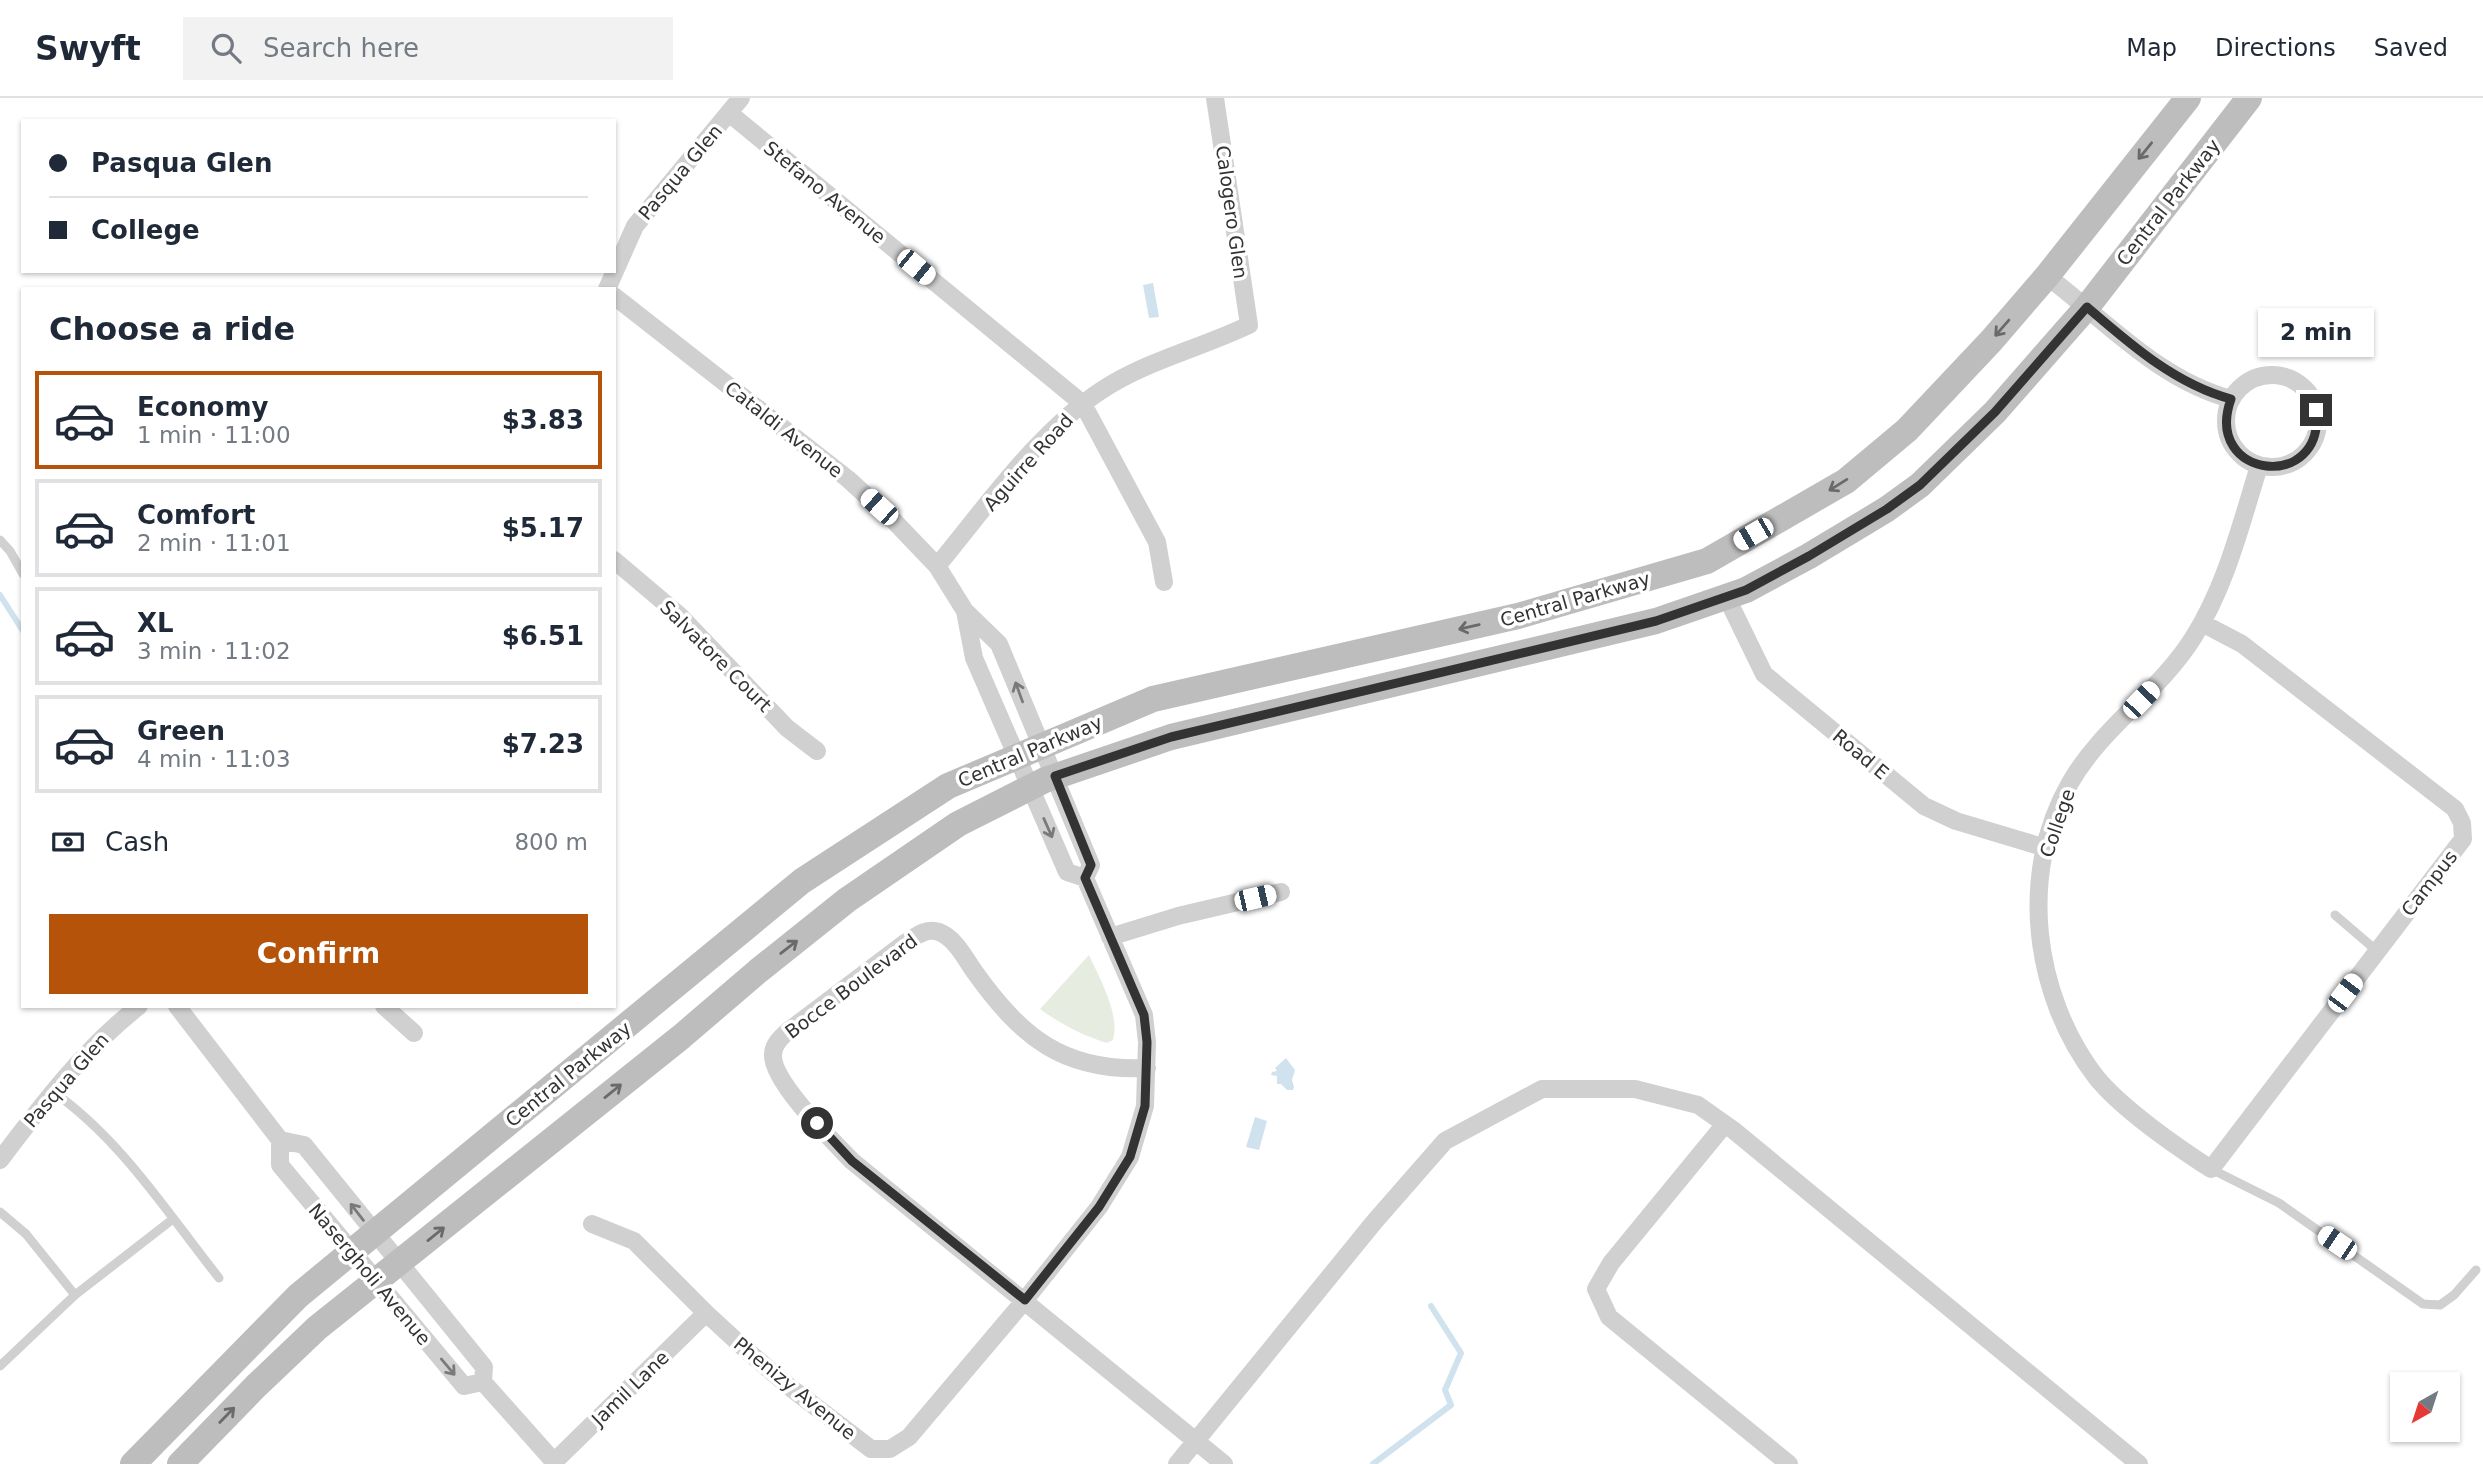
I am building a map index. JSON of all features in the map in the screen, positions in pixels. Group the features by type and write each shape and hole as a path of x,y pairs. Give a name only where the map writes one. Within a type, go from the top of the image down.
{"main road":[{"name":"Central Parkway","path":"133,1464 298,1296 350,1252 802,881 948,786 1023,770 1153,699 1518,616 1707,561 1846,481 1907,430 1991,341 2047,276 2188,98"},
{"name":"Central Parkway","path":"1047,759 1171,737 1643,624 1746,590 1809,556 1887,509 1920,485 1995,412 2087,307 2249,98"},
{"name":"Central Parkway","path":"180,1464 317,1328 681,1037 847,900 958,824 1023,770"}],"street":[{"name":"Pasqua Glen","path":"616,269 635,226 741,98"},
{"name":"Calogero Glen","path":"1215,98 1249,325"},
{"name":"Stefano Avenue","path":"729,113 1083,404"},
{"path":"2047,276 2176,378 2207,393 2231,399"},
{"name":"Cataldi Avenue","path":"616,298 848,479 894,521 937,566 965,611 999,644 1091,865 1085,878 1068,872 974,658 965,611"},
{"name":"Aguirre Road","path":"937,566 1024,462 1083,404 1103,389 1138,371 1249,325"},
{"path":"2277,375 2290,379 2311,397 2318,424 2309,449 2299,459 2273,468 2259,466 2236,451 2229,440 2225,426 2226,412 2239,388 2250,380 2277,375"},
{"path":"1083,404 1157,542 1164,582"},
{"name":"College","path":"2211,1169 2183,1151 2118,1099 2097,1078 2071,1039 2054,999 2043,956 2038,910 2046,848 2070,784 2091,752 2174,666 2202,623 2221,583 2259,466"},
{"name":"Salvatore Court","path":"616,562 679,615 787,728 817,751"},
{"name":"Road E","path":"1726,596 1765,674 1924,806 1956,821 2046,848"},
{"name":"Campus","path":"2202,623 2242,644 2455,809 2462,823 2463,839 2211,1169"},
{"path":"1085,878 1144,1015 1147,1068 1145,1106 1130,1157 1099,1207 1025,1300 1224,1464"},
{"path":"1110,937 1178,916 1280,892"},
{"name":"Bocce Boulevard","path":"1025,1300 852,1161 799,1104 778,1074 773,1055 777,1041 905,943 925,931 939,932 953,942 990,994 1023,1031 1083,1063 1122,1069 1147,1068"},
{"name":"Pasqua Glen","path":"0,1160 52,1091 111,1028 136,1008"},
{"name":"Nasergholi Avenue","path":"179,1008 280,1140 279,1165 350,1252 464,1386 484,1382"},
{"path":"386,1008 414,1033"},
{"path":"1177,1464 1375,1220 1445,1141 1542,1089 1635,1089 1698,1105 1725,1124 2139,1464"},
{"path":"1725,1124 1611,1263 1596,1289 1609,1317 1789,1464"},
{"name":"Nasergholi Avenue","path":"280,1140 304,1145 484,1367 484,1382 555,1463"},
{"name":"Phenizy Avenue","path":"593,1224 634,1241 706,1313 791,1388 871,1449 890,1449 909,1437 1025,1300"},
{"name":"Jamil Lane","path":"555,1463 706,1313"}],"lane":[{"path":"0,540 21,570"},
{"path":"2335,915 2377,951"},
{"path":"52,1091 74,1106 103,1136 157,1197 219,1278"},
{"path":"2211,1169 2279,1203 2423,1304 2440,1305 2454,1295 2476,1270"},
{"path":"0,1212 26,1234 75,1295"},
{"path":"0,1366 75,1295 173,1219"}],"shaded area":[{"path":"1089,955 1108,997 1114,1019 1113,1040 1107,1043 1072,1029 1040,1009"}],"water":[{"path":"1153,283 1159,317 1149,318 1143,285"},
{"path":"1286,1058 1295,1070 1293,1090 1287,1090 1277,1084 1277,1076 1271,1075"},
{"path":"1255,1117 1267,1121 1259,1150 1246,1147"}],"waterway":[{"path":"0,595 21,628"},
{"path":"1373,1464 1451,1405 1445,1390 1461,1353 1431,1306"}],"route":[{"path":"817,1123 852,1161 1025,1300 1099,1207 1130,1157 1145,1106 1147,1042 1144,1015 1085,878 1091,865 1055,776 1171,737 1656,621 1746,590 1887,509 1920,485 1995,412 2087,307 2176,378 2207,393 2231,399 2225,426 2229,440 2236,451 2259,466 2273,468 2299,459 2309,449 2315,437 2318,424 2316,410"}]}
